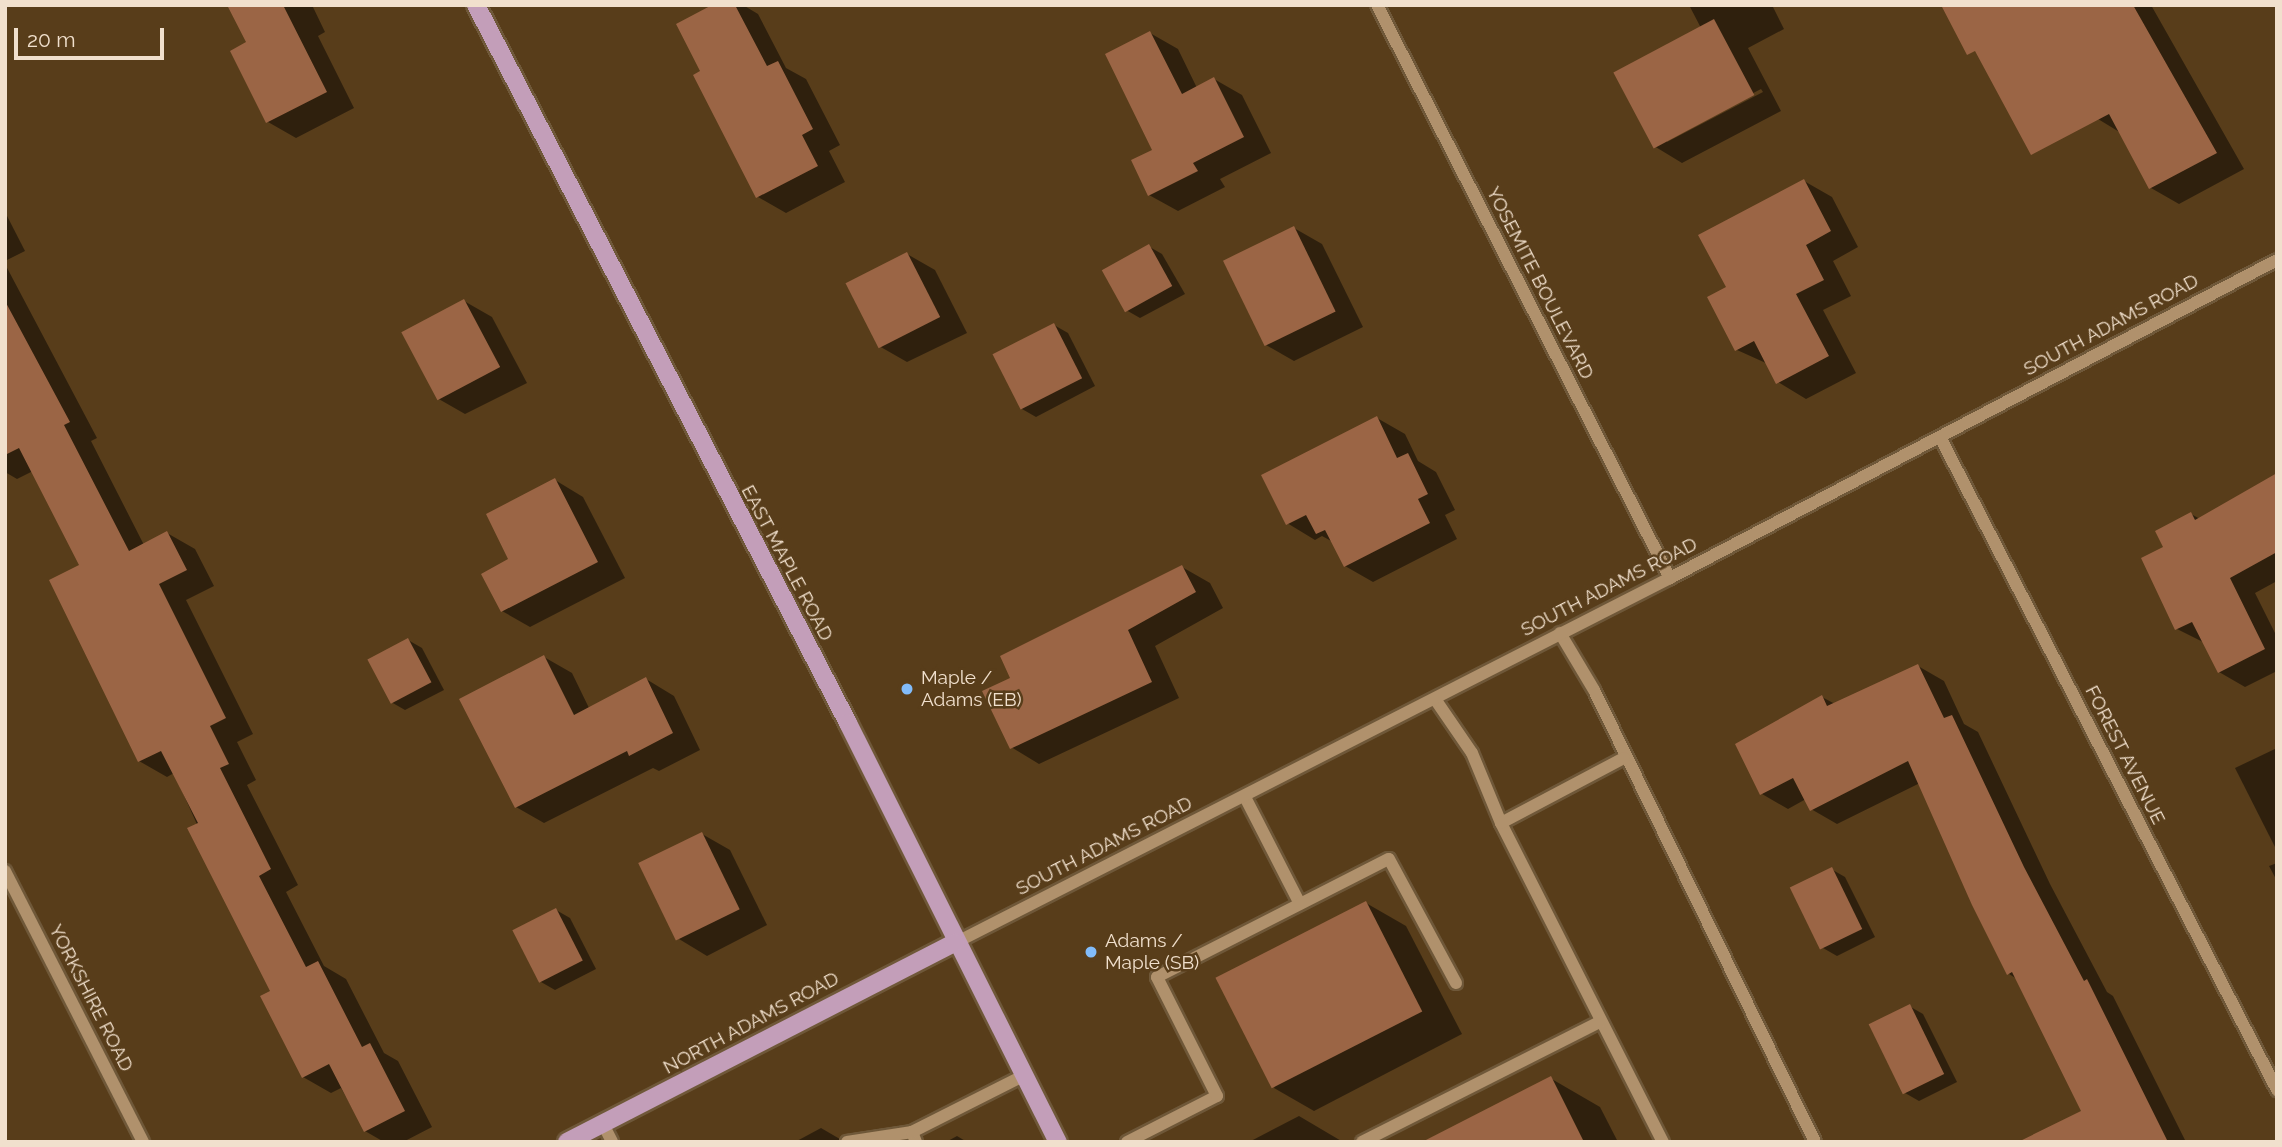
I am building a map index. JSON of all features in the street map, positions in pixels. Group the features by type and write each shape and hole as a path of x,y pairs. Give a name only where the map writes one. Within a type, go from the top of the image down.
{"main road":[{"name":"EAST MAPLE ROAD","path":"476,5 842,711 955,943 1058,1142"},
{"name":"NORTH ADAMS ROAD","path":"568,1142 955,943"}],"street":[{"name":"YOSEMITE BOULEVARD","path":"1377,5 1670,578"},
{"name":"SOUTH ADAMS ROAD","path":"955,943 1670,578 2277,260"},
{"name":"FOREST AVENUE","path":"1940,437 2277,1090"},
{"path":"1560,633 1594,690 1624,758 1815,1142"},
{"path":"1435,699 1472,753 1502,823 1661,1141"},
{"path":"1502,823 1624,758"},
{"path":"1245,797 1300,904"},
{"path":"1127,1142 1217,1096 1157,977 1390,859 1456,983"},
{"name":"YORKSHIRE ROAD","path":"5,871 143,1142"},
{"path":"1362,1142 1600,1022"},
{"path":"847,1142 914,1137 1023,1076"},
{"path":"603,1124 612,1142"}],"building":[{"path":"227,5 283,5 327,92 266,123 230,51 246,42"},
{"path":"712,5 735,5 767,66 778,61 813,129 802,135 818,166 756,198 693,75 700,71 676,24"},
{"path":"1941,5 2133,5 2217,153 2149,189 2109,114 2031,155 1975,51 1967,55"},
{"path":"1714,19 1754,95 1654,148 1613,73"},
{"path":"1150,31 1182,94 1214,77 1244,137 1193,163 1198,171 1148,196 1131,160 1152,150 1105,54"},
{"path":"1804,179 1831,231 1806,245 1824,280 1796,294 1829,356 1776,384 1754,341 1735,351 1707,297 1726,287 1698,235"},
{"path":"1294,226 1336,311 1265,346 1223,261"},
{"path":"1149,244 1172,286 1125,312 1102,270"},
{"path":"907,252 940,317 879,348 846,283"},
{"path":"464,299 500,367 437,400 401,332"},
{"path":"5,301 70,422 64,425 129,551 167,531 187,570 159,584 226,718 210,726 229,764 220,768 271,869 259,876 306,967 318,961 362,1047 370,1043 405,1111 364,1132 329,1064 302,1078 260,996 270,991 187,828 198,823 161,751 138,762 49,580 79,565 19,448 5,455"},
{"path":"1054,323 1082,378 1021,410 993,354"},
{"path":"1377,416 1397,458 1408,453 1428,494 1418,499 1430,523 1344,567 1325,530 1316,534 1306,515 1286,525 1261,475"},
{"path":"2277,473 2277,552 2230,578 2265,649 2218,673 2192,622 2175,630 2141,558 2163,547 2155,531 2191,512 2195,520"},
{"path":"555,478 598,562 501,612 481,574 508,559 486,514"},
{"path":"1182,565 1196,592 1128,630 1152,682 1010,749 982,691 1010,678 1000,656"},
{"path":"408,638 431,682 391,704 367,660"},
{"path":"544,655 574,715 646,677 673,733 629,756 627,751 515,808 459,699"},
{"path":"1918,664 1944,718 1952,715 2024,867 2084,981 2087,979 2168,1142 2018,1142 2081,1111 2012,972 2007,975 1972,905 1908,761 1810,811 1793,778 1760,795 1735,744 1822,695 1827,706"},
{"path":"702,832 740,909 676,940 638,863"},
{"path":"1832,867 1862,929 1820,950 1790,888"},
{"path":"1366,901 1422,1011 1272,1088 1215,978"},
{"path":"556,908 583,961 539,983 512,930"},
{"path":"1910,1004 1944,1074 1903,1094 1869,1024"},
{"path":"1551,1076 1584,1142 1422,1142"}],"place":[{"name":"Maple / Adams (EB)","path":"907,689"},
{"name":"Adams / Maple (SB)","path":"1091,952"}]}
